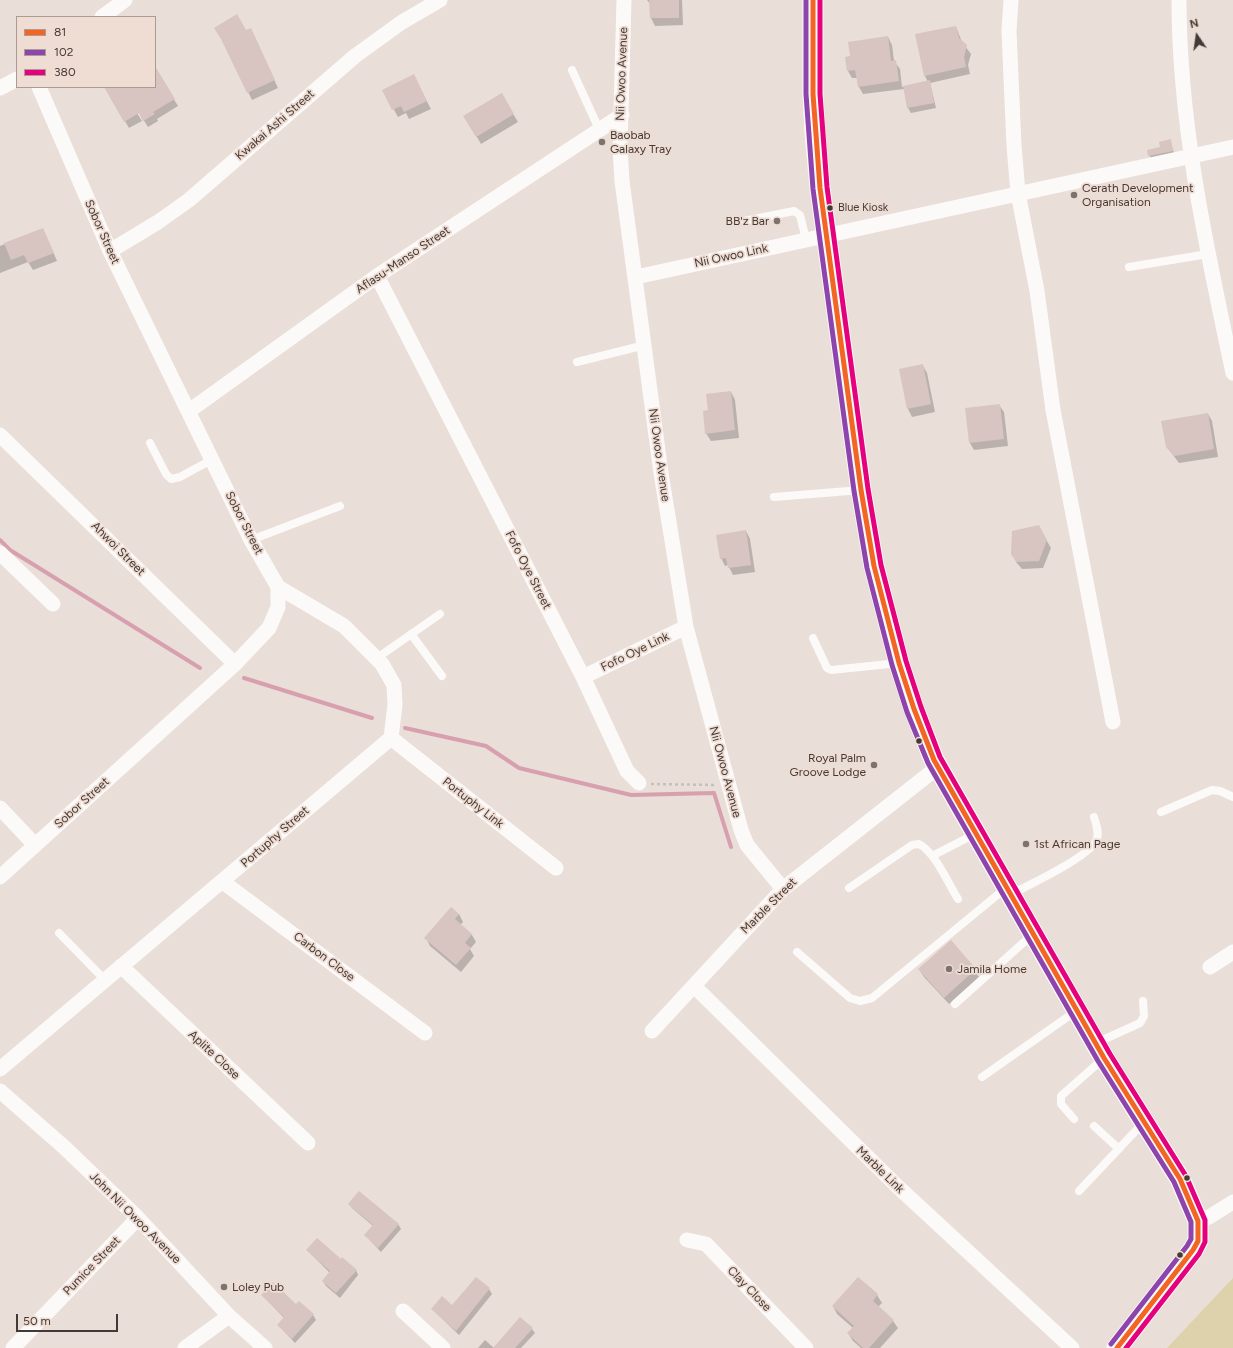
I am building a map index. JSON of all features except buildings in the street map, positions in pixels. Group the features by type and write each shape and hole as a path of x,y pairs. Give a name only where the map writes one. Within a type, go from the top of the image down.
{"street":[{"path":"103,16 124,0"},
{"name":"Kwakai Ashi Street","path":"110,251 158,222 189,200 355,56 402,22 440,0"},
{"name":"Nii Owoo Avenue","path":"624,0 620,148 622,181 661,473 686,627 741,830 747,845 783,889"},
{"path":"813,0 814,124 827,236 861,490 874,566 899,663 914,709 938,767 975,834 1034,933 1099,1051 1180,1179 1198,1221 1198,1241 1193,1250 1117,1348"},
{"path":"1010,0 1009,31 1014,146 1018,193 1037,291 1053,410 1113,722"},
{"path":"1179,0 1179,37 1190,155 1208,254 1232,364"},
{"path":"0,88 16,79"},
{"name":"Sobor Street","path":"0,877 235,664 270,628 278,607 278,587 251,540 110,251 39,88"},
{"name":"Aflasu-Manso Street","path":"189,411 377,276 622,115"},
{"name":"Nii Owoo Link","path":"636,277 1101,176 1190,155 1233,147"},
{"name":"Fofo Oye Street","path":"377,276 583,677 627,771 639,783"},
{"name":"Ahwoi Street","path":"0,435 235,664"},
{"path":"0,552 53,604"},
{"path":"278,587 344,626 382,664 394,685 395,705 390,738"},
{"name":"Fofo Oye Link","path":"583,677 686,627"},
{"name":"Portuphy Link","path":"390,738 556,868"},
{"name":"Portuphy Street","path":"0,1069 223,882 390,738"},
{"name":"Marble Street","path":"652,1032 783,889 938,767"},
{"path":"0,808 35,845"},
{"name":"Carbon Close","path":"223,882 425,1033"},
{"path":"1210,967 1233,952"},
{"name":"Aplite Close","path":"121,966 308,1143"},
{"name":"Marble Link","path":"694,986 897,1186 1072,1348"},
{"name":"John Nii Owoo Avenue","path":"0,1091 64,1146 138,1218 229,1316 265,1348"},
{"path":"1198,1221 1209,1217 1233,1202"},
{"name":"Pumice Street","path":"13,1348 138,1218"},
{"name":"Clay Close","path":"688,1240 706,1244 806,1348"},
{"path":"403,1311 443,1348"},
{"path":"185,1348 229,1316"}],"lane":[{"path":"572,70 599,129"},
{"path":"744,221 794,211 800,215 806,240"},
{"path":"1129,267 1208,254"},
{"path":"577,362 645,346"},
{"path":"150,444 166,474 171,479 180,477 213,460"},
{"path":"774,497 861,490"},
{"path":"251,540 340,506"},
{"path":"377,658 440,614"},
{"path":"411,634 442,676"},
{"path":"813,638 827,668 831,670 899,663"},
{"path":"1161,812 1212,790 1220,791 1233,797"},
{"path":"797,952 850,998 860,1001 872,998 1009,891 1073,860 1091,847 1096,841 1098,833 1094,817"},
{"path":"932,856 975,834"},
{"path":"849,888 912,845 919,844 925,847 932,856 958,898"},
{"path":"60,933 105,980"},
{"path":"955,1004 1034,933"},
{"path":"1074,1119 1061,1104 1061,1096 1099,1051 1140,1023 1144,1016 1143,1001"},
{"path":"982,1077 1076,1011"},
{"path":"1079,1190 1144,1122"},
{"path":"1094,1126 1119,1149"}],"path":[{"path":"639,783 729,785"}],"shaded area":[{"path":"1233,1278 1233,1348 1167,1348"}],"waterway":[{"path":"0,540 10,550 200,668"},
{"path":"244,678 372,718"},
{"path":"405,728 486,746 519,768 631,795 714,793 731,847"}],"transit line":[{"name":"102","path":"806,0 806,94 813,189 854,491 867,568 892,665 907,712 928,763 1098,1061 1174,1182 1191,1222 1191,1239 1187,1246 1111,1344"},
{"name":"81","path":"813,0 813,94 820,188 861,490 874,566 899,663 914,709 934,760 1104,1058 1180,1179 1198,1221 1198,1241 1193,1250 1117,1348"},
{"name":"380","path":"820,0 820,94 827,187 868,489 881,565 906,661 921,707 940,757 1110,1054 1186,1176 1205,1220 1205,1242 1199,1254 1126,1348"}],"place":[{"name":"Baobab Galaxy Tray","path":"602,142"},
{"name":"Cerath Development Organisation","path":"1074,195"},
{"name":"Blue Kiosk","path":"830,208"},
{"name":"BB'z Bar","path":"777,221"},
{"name":"Royal Palm Groove Lodge","path":"874,765"},
{"name":"1st African Page","path":"1026,844"},
{"name":"Jamila Home","path":"949,969"},
{"name":"Loley Pub","path":"224,1287"}]}
